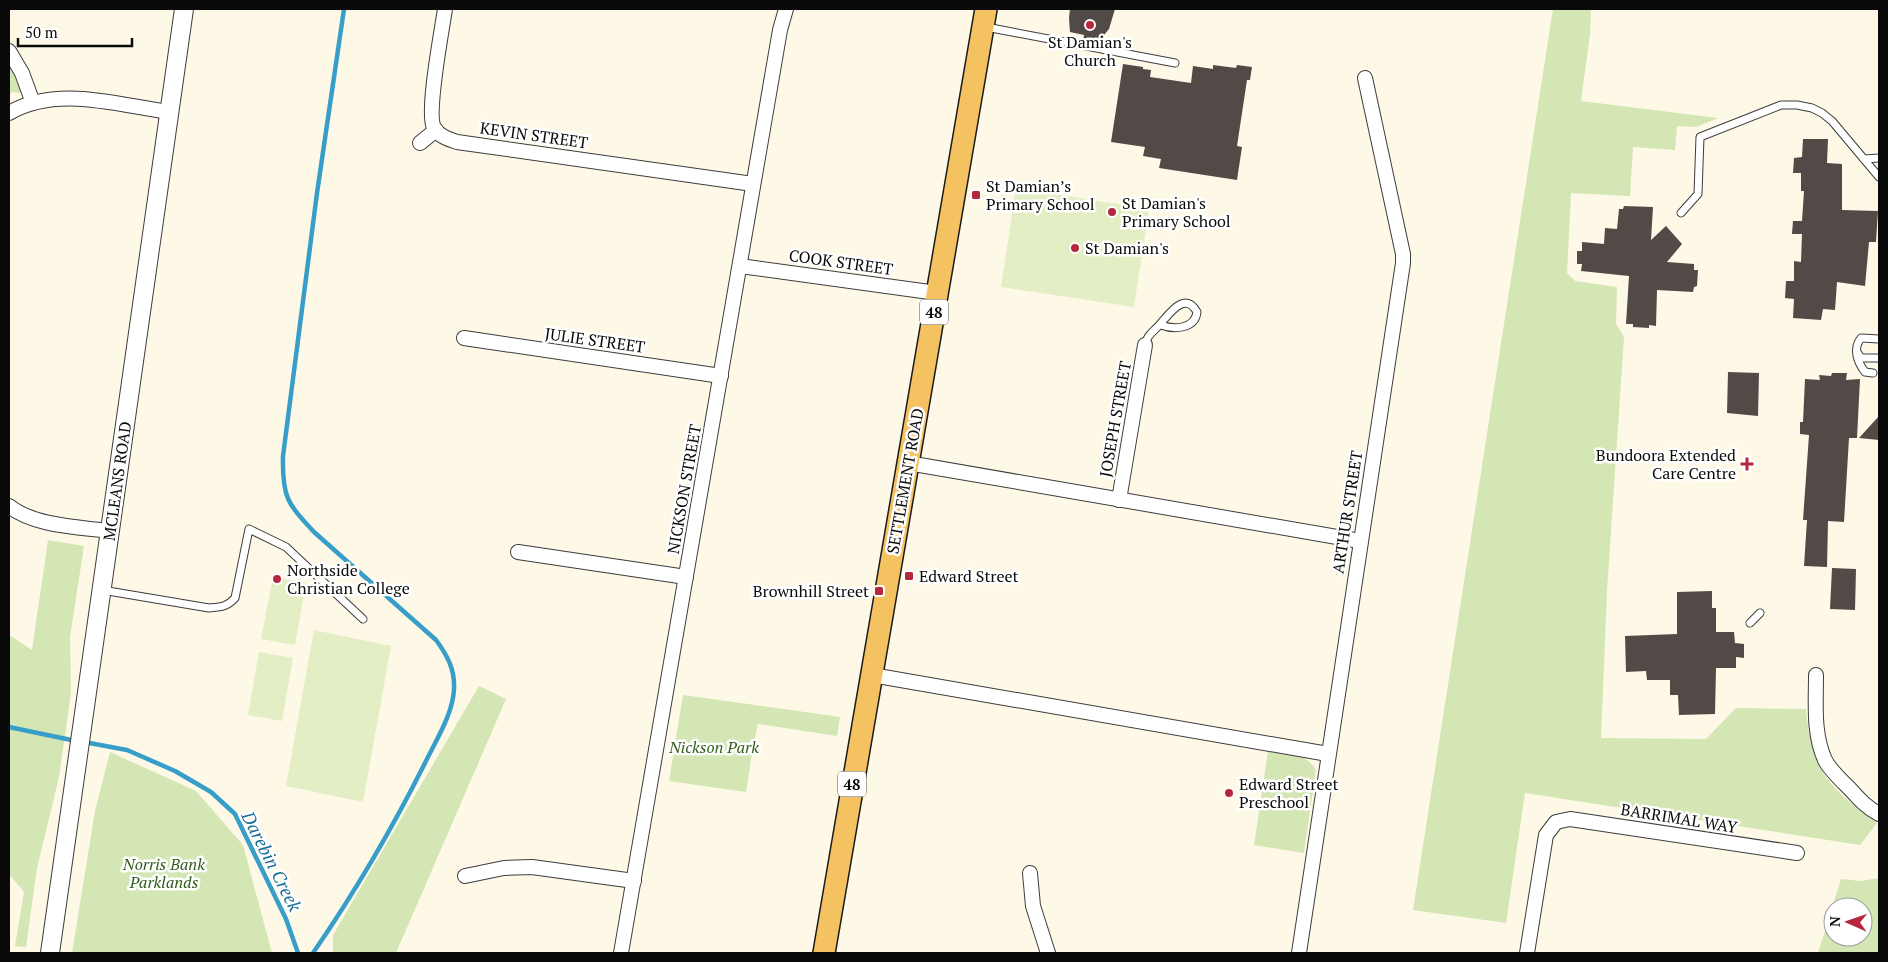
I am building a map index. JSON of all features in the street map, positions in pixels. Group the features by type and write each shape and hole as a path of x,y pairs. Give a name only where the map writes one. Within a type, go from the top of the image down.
{"main road":[{"name":"SETTLEMENT ROAD","path":"824,953 985,18"}],"street":[{"name":"MCLEANS ROAD","path":"50,953 184,9"},
{"path":"420,144 436,130 431,108 445,9"},
{"name":"NICKSON STREET","path":"778,9 780,30"},
{"name":"NICKSON STREET","path":"621,953 753,184 780,30 786,9"},
{"path":"9,51 22,73 32,103"},
{"name":"ARTHUR STREET","path":"1298,953 1403,263 1403,254 1365,78"},
{"path":"9,112 32,103 55,98 77,99 169,112"},
{"name":"KEVIN STREET","path":"436,130 444,138 457,142 753,184"},
{"name":"COOK STREET","path":"740,266 937,293"},
{"name":"JULIE STREET","path":"464,338 721,376"},
{"name":"JOSEPH STREET","path":"1119,500 1145,345"},
{"path":"908,463 1360,541"},
{"path":"9,506 18,514 34,520 110,531"},
{"path":"518,552 686,577"},
{"path":"872,675 1328,754"},
{"path":"1816,676 1817,730 1825,760 1868,808 1879,814"},
{"name":"BARRIMAL WAY","path":"1527,953 1546,835 1556,822 1570,819 1797,853"},
{"path":"465,876 504,868 532,866 634,880"},
{"path":"1030,873 1033,906 1048,953"}],"lane":[{"path":"985,18 1175,63"},
{"path":"1681,212 1698,194 1700,137 1781,105 1797,105 1812,108 1832,120 1879,177"},
{"path":"1864,159 1879,158"},
{"path":"1145,345 1148,337 1161,325 1168,313 1181,304 1191,305 1197,312 1195,320 1187,325 1168,328 1161,325"},
{"path":"1873,372 1865,372 1860,365 1856,352 1857,343 1860,338 1879,339"},
{"path":"1856,352 1861,358 1879,358"},
{"path":"101,590 209,608 230,604 235,598 249,529 286,547 364,618"},
{"path":"1750,623 1760,612"}],"green space":[{"path":"1553,9 1591,9 1590,34 1581,101 1718,118 1696,127 1677,126 1675,150 1633,147 1630,196 1571,193 1567,273 1575,281 1617,287 1616,324 1624,337 1607,591 1601,738 1706,739 1736,708 1806,709 1812,748 1825,776 1846,799 1877,823 1860,845 1525,793 1506,923 1413,910"},
{"path":"9,63 20,81 21,93 12,92 9,94"},
{"name":"St Damian's","path":"1016,188 1149,209 1134,307 1001,287"},
{"path":"48,540 84,546 70,637 71,693 59,777 37,868 26,947 15,946 24,892 9,874 9,635 32,650"},
{"path":"273,577 306,583 295,645 261,639"},
{"path":"314,630 391,646 363,802 286,786"},
{"path":"259,652 293,658 282,721 248,715"},
{"path":"479,686 506,699 396,953 333,953 333,935"},
{"name":"Nickson Park","path":"683,695 840,717 837,736 758,724 746,792 669,781"},
{"path":"1268,751 1301,756 1316,770 1304,853 1254,845"},
{"name":"Norris Bank Parklands","path":"110,752 196,791 243,845 272,953 72,953 95,811"},
{"path":"1879,878 1879,953 1818,953 1823,937 1823,947 1873,947 1873,897 1835,897 1841,879 1861,881"}],"building":[{"name":"St Damian's Church","path":"1070,9 1115,9 1102,44 1083,40 1084,35 1070,32"},
{"path":"1123,64 1151,70 1150,77 1191,83 1193,66 1213,69 1213,65 1236,68 1237,65 1252,67 1250,80 1247,80 1237,146 1242,147 1237,180 1159,168 1161,159 1143,156 1145,147 1111,142"},
{"path":"1803,139 1828,139 1827,163 1842,164 1842,210 1878,211 1876,242 1869,242 1865,286 1837,282 1835,310 1823,309 1821,320 1793,318 1794,299 1785,298 1786,281 1794,281 1794,261 1801,262 1802,234 1792,234 1793,221 1802,221 1804,191 1801,191 1801,173 1793,173 1794,158 1802,157"},
{"path":"1624,206 1653,207 1651,240 1666,226 1682,244 1667,262 1694,264 1694,270 1698,270 1697,286 1694,287 1693,292 1657,290 1656,326 1649,325 1649,328 1633,327 1633,324 1626,324 1629,276 1581,271 1582,264 1577,264 1577,251 1582,251 1582,242 1604,244 1605,228 1617,229 1619,209 1623,209"},
{"path":"1728,372 1759,373 1758,416 1727,413"},
{"path":"1832,373 1847,373 1846,380 1860,379 1857,438 1849,438 1844,522 1828,521 1827,567 1804,566 1807,520 1803,520 1809,435 1800,434 1800,422 1803,422 1805,379 1820,380 1819,375 1831,376"},
{"path":"1879,416 1879,440 1859,438"},
{"path":"1832,568 1856,569 1855,610 1830,609"},
{"path":"1712,591 1712,608 1716,608 1716,632 1734,632 1735,643 1744,644 1744,658 1736,657 1736,668 1716,668 1715,714 1679,715 1678,695 1670,695 1670,680 1647,680 1646,671 1626,672 1625,636 1677,634 1677,592"}],"waterway":[{"path":"313,953 372,860 412,788 443,727 451,708 454,689 450,663 436,640 314,532 292,506 285,490 283,456 317,193 344,9"},
{"name":"Darebin Creek","path":"9,727 76,741"},
{"name":"Darebin Creek","path":"84,742 127,750 175,771 211,792 235,814 286,919 298,953"}],"place":[{"name":"St Damian's Church","path":"1090,25"},
{"name":"St Damian’s Primary School","path":"976,195"},
{"name":"St Damian's Primary School","path":"1112,212"},
{"name":"St Damian's","path":"1075,248"},
{"name":"Bundoora Extended Care Centre","path":"1747,464"},
{"name":"Edward Street","path":"909,576"},
{"name":"Northside Christian College","path":"277,579"},
{"name":"Brownhill Street","path":"879,591"},
{"name":"Edward Street Preschool","path":"1229,793"}]}
